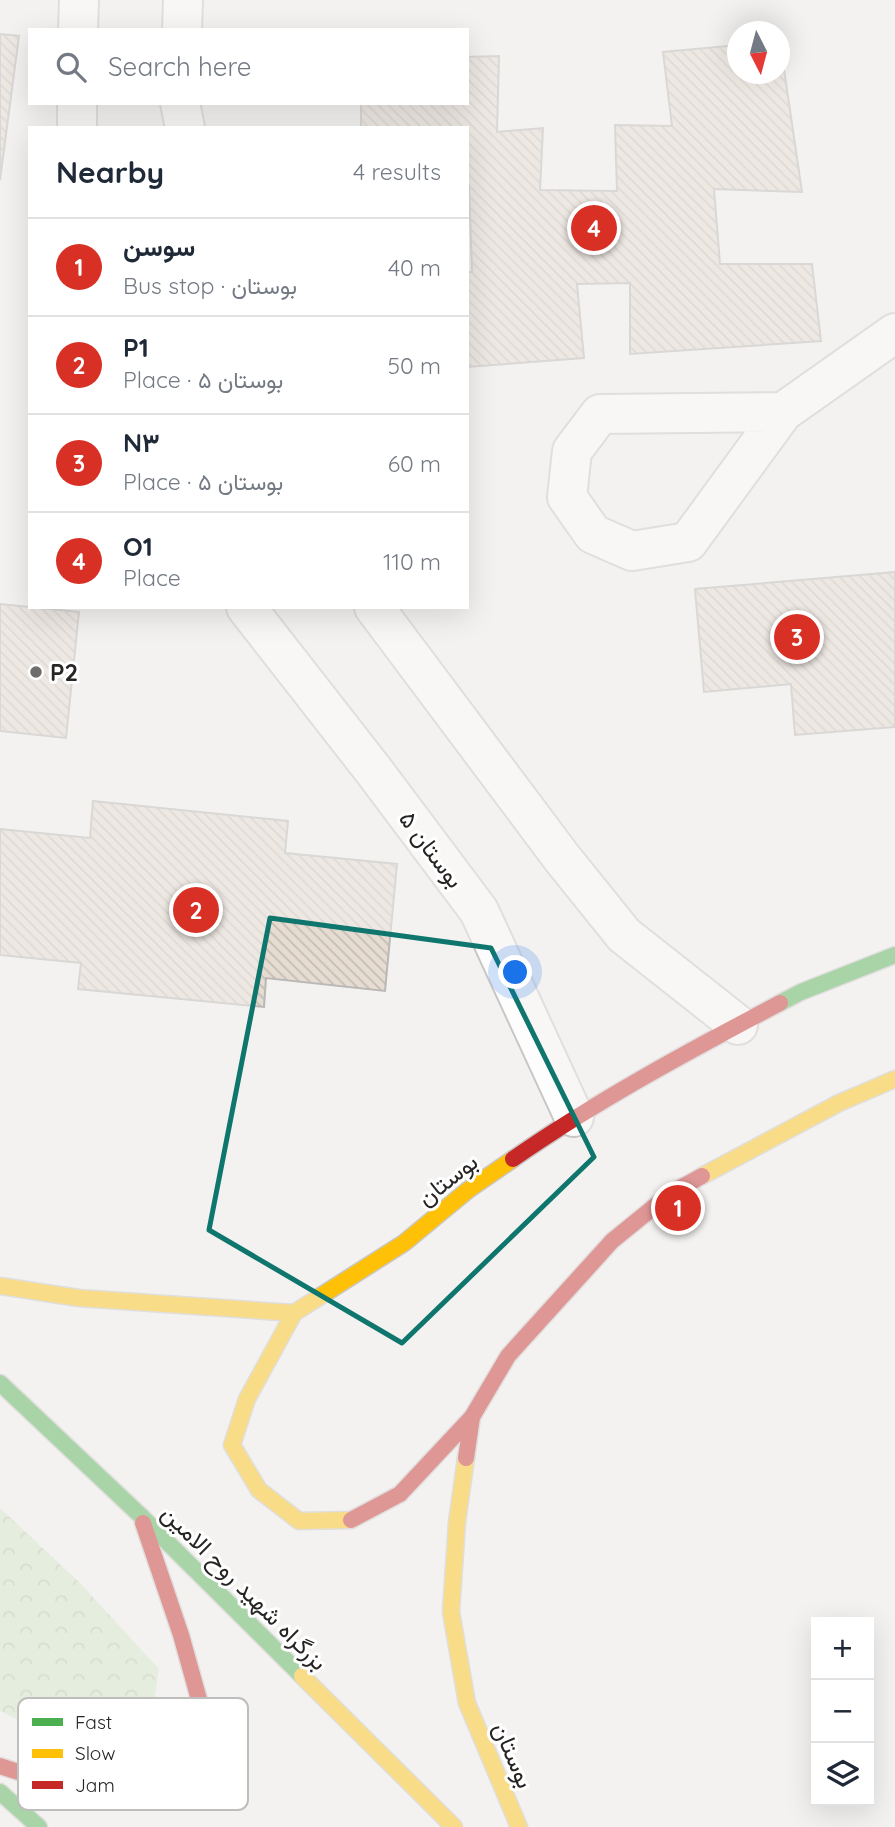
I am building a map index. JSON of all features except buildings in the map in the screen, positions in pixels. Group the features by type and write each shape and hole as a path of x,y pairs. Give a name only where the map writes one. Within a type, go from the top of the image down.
{"main road":[{"name":"بوستان","path":"294,1313 404,1243 467,1189 574,1117 691,1049 801,992 895,955"},
{"name":"بوستان","path":"519,1827 467,1703 451,1612 457,1522 472,1417 509,1356 612,1241 671,1193 759,1144 895,1079"},
{"path":"0,1286 92,1300 294,1313 247,1399 232,1445 259,1490 299,1521 351,1520 400,1494 472,1417"},
{"name":"بزرگراه شهید روح الامین","path":"0,1383 141,1516 454,1827"},
{"path":"141,1516 181,1635 199,1698"},
{"path":"0,1766 18,1772"},
{"path":"0,1792 18,1808"},
{"path":"20,1810 39,1827"}],"street":[{"path":"78,28 79,0"},
{"path":"182,28 183,0"},
{"path":"77,105 77,126"},
{"path":"180,105 185,126"},
{"path":"783,412 600,414 572,451 566,497 593,534 632,551 688,542 783,412 895,333"},
{"name":"بوستان ۵","path":"248,609 479,911 574,1117"},
{"path":"375,609 562,858 624,935 738,1025"}],"highlighted area":[{"path":"270,918 491,948 594,1157 402,1343 209,1230"}],"green space":[{"path":"0,1508 80,1583 159,1669 155,1698 18,1698 18,1720 0,1711"}],"traffic: fast":[{"path":"780,1003 895,955"},
{"path":"0,1383 141,1516 302,1676"},
{"path":"0,1792 18,1808"},
{"path":"20,1810 39,1827"}],"traffic: slow":[{"path":"702,1176 839,1103 895,1079"},
{"path":"0,1286 79,1298 294,1313 404,1243 468,1190 513,1159"},
{"path":"294,1313 247,1399 232,1445 259,1490 299,1521 351,1520"},
{"path":"466,1458 457,1522 451,1612 467,1703 519,1827"},
{"path":"302,1676 454,1827"}],"traffic: jam":[{"path":"513,1159 611,1096 780,1003"},
{"path":"466,1458 472,1417 508,1356 612,1241 671,1193 702,1176"},
{"path":"351,1520 400,1494 472,1417"},
{"path":"143,1523 181,1635 199,1698"},
{"path":"0,1766 18,1772"}],"place":[{"name":"O1","path":"594,228"},
{"name":"N۳","path":"797,637"},
{"name":"P2","path":"36,672"},
{"name":"P1","path":"196,910"},
{"name":"سوسن","path":"678,1208"}]}
